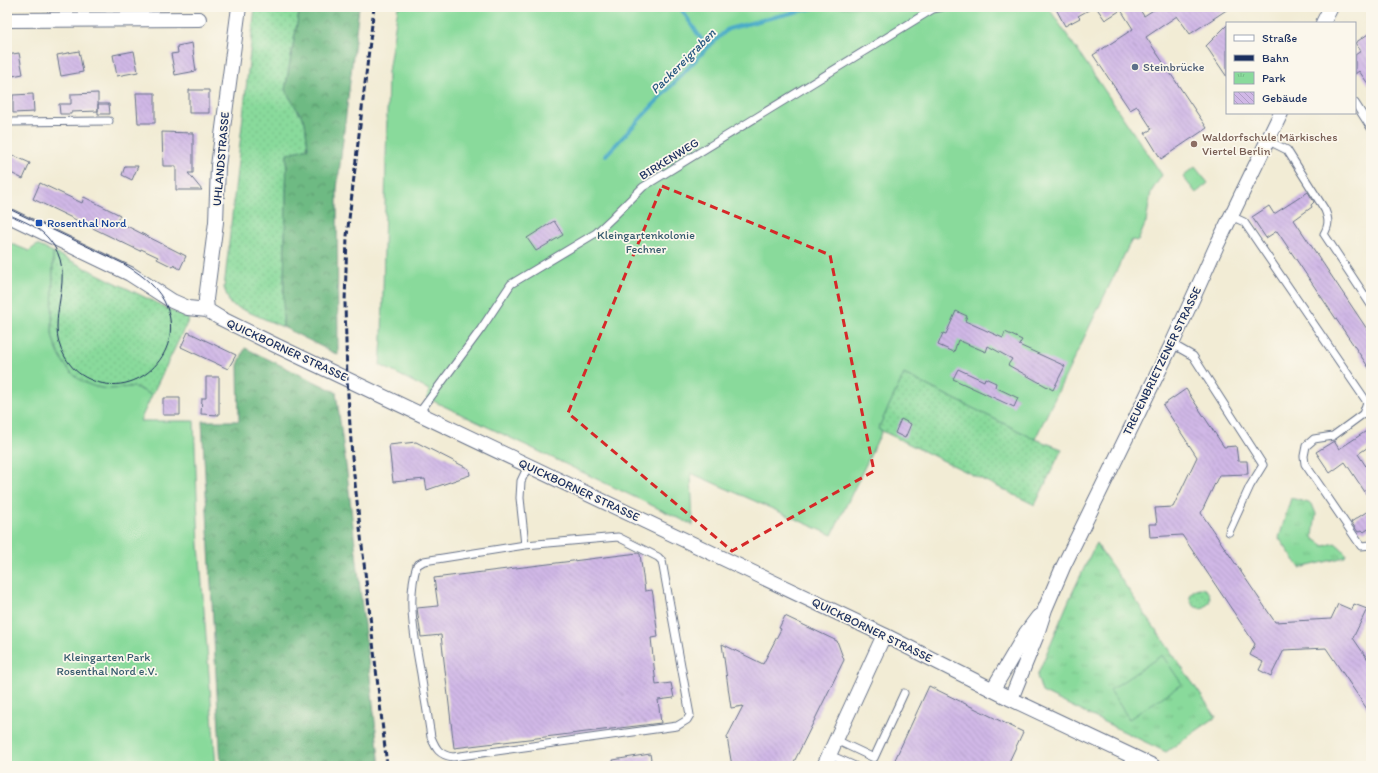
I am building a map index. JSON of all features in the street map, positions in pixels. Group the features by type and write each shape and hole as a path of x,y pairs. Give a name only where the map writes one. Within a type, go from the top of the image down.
{"street":[{"name":"UHLANDSTRASSE","path":"207,310 206,299 216,222 218,172 239,7"},
{"path":"1324,22 1331,7"},
{"path":"7,20 199,19"},
{"name":"TREUENBRIETZENER STRASSE","path":"1011,699 1036,637 1045,609 1063,567 1172,344 1231,216 1280,114"},
{"name":"QUICKBORNER STRASSE","path":"7,215 130,274 172,301 188,308 207,310 215,316 256,336 884,635 1011,699 1153,766"},
{"name":"TREUENBRIETZENER STRASSE","path":"993,689 1026,633 1045,609"},
{"path":"827,760 884,635"}],"lane":[{"name":"BIRKENWEG","path":"419,413 511,284 596,233 643,187 933,9 942,7"},
{"path":"1356,105 1371,128"},
{"path":"7,122 110,121"},
{"path":"1267,140 1287,150 1325,210 1329,219 1324,234 1371,304"},
{"path":"1231,216 1244,222 1367,402 1363,414 1333,436 1314,439 1306,446 1304,456 1305,464 1361,546 1371,545"},
{"path":"1172,344 1192,356 1263,466 1250,486 1229,532"},
{"path":"525,545 520,498 521,481 528,466"},
{"path":"618,537 658,557 662,561 690,715 687,720 678,726 453,757 445,756 436,749 431,737 416,645 412,608 414,574 417,565 424,561 525,545 618,537"},
{"path":"836,740 874,758 904,693"},
{"path":"827,760 855,766"}],"highlighted area":[{"path":"662,186 830,255 874,471 732,551 568,413"}],"green space":[{"path":"255,7 300,7 285,90 305,122 308,148 287,154 283,327 230,304 224,288"},
{"path":"300,7 359,7 337,189 338,355 283,327 287,154 308,148 305,122 285,90"},
{"name":"Kleingartenkolonie Fechner","path":"398,7 1048,7 1162,175 1151,192 1146,222 1138,241 1132,240 1128,247 1035,439 904,374 878,429 882,431 832,535 691,473 693,525 427,398 429,390 380,365 382,338 388,72"},
{"path":"1195,167 1208,183 1196,193 1183,177"},
{"name":"Kleingarten Park Rosenthal Nord e.V.","path":"7,242 29,251 37,245 53,252 52,334 59,355 71,372 79,379 98,388 110,389 134,387 152,395 140,421 194,421 199,545 216,766 7,766"},
{"path":"53,252 189,319 152,395 134,387 110,389 98,388 79,379 65,364 59,355 52,334"},
{"path":"245,348 336,392 347,473 380,766 221,766 202,421 239,421 238,365"},
{"path":"904,374 1035,439 1062,449 1035,505 878,429"},
{"path":"1291,498 1312,504 1316,514 1313,536 1314,539 1324,546 1335,543 1346,554 1345,557 1300,568 1279,538"},
{"path":"1096,543 1216,717 1166,752 1042,692 1037,676 1069,600"},
{"path":"1200,588 1207,591 1210,598 1207,605 1200,608 1193,605 1190,598 1193,591"},
{"path":"1162,655 1182,684 1129,719 1110,690"}],"building":[{"path":"1055,7 1094,7 1078,16 1080,18 1065,26"},
{"path":"1096,7 1138,7 1144,16 1158,7 1231,7 1190,34 1177,16 1146,37 1207,128 1161,159 1145,133 1152,129 1137,106 1130,110 1093,55 1133,29 1121,10 1105,20"},
{"path":"1226,26 1226,76 1206,46"},
{"path":"1371,32 1371,88 1359,71 1356,73 1356,54 1361,51 1356,42"},
{"path":"192,43 196,71 175,75 171,54 178,53 177,46"},
{"path":"79,51 83,72 61,76 57,55"},
{"path":"134,51 138,72 117,76 113,55"},
{"path":"19,53 23,74 7,77 7,55"},
{"path":"189,90 209,90 209,113 189,113"},
{"path":"98,93 98,111 60,114 59,104 71,104 71,94"},
{"path":"136,93 155,93 155,123 138,123"},
{"path":"33,94 34,112 13,113 13,95"},
{"path":"98,104 109,104 110,114 98,114"},
{"path":"162,132 193,133 193,173 188,173 202,190 176,190 176,166 163,166"},
{"path":"10,154 30,163 23,179 7,171 7,161"},
{"path":"125,166 138,166 132,180 122,175"},
{"path":"40,183 82,203 84,197 120,215 117,221 186,256 180,269 157,259 158,257 141,249 140,251 33,199"},
{"path":"1308,192 1314,202 1311,205 1312,207 1294,220 1371,335 1371,371 1277,231 1266,238 1252,217 1269,206 1274,214"},
{"path":"554,221 563,235 536,251 527,238"},
{"path":"956,311 967,316 965,321 1003,338 1005,332 1022,340 1019,345 1065,366 1053,390 1008,365 1012,359 988,346 986,352 958,340 954,352 938,345 943,333 946,334"},
{"path":"188,332 236,355 228,369 181,347"},
{"path":"958,369 984,381 985,378 996,383 995,387 1018,398 1014,407 953,379"},
{"path":"206,377 219,377 219,415 201,414 202,398 206,398"},
{"path":"1186,389 1224,447 1236,446 1238,461 1247,461 1248,474 1219,475 1201,513 1275,622 1331,619 1338,604 1352,610 1354,604 1367,609 1353,638 1371,664 1371,715 1326,648 1284,650 1271,676 1259,670 1263,662 1250,655 1255,644 1182,535 1150,537 1149,524 1157,524 1155,508 1173,507 1197,457 1163,405"},
{"path":"163,398 180,398 180,415 163,415"},
{"path":"901,419 911,424 905,438 895,433"},
{"path":"1371,428 1371,445 1358,454 1371,474 1371,501 1345,462 1330,473 1316,452 1334,441 1339,449"},
{"path":"416,442 469,469 470,475 427,490 425,479 393,482 389,445"},
{"path":"1371,509 1371,527 1364,532 1362,530 1358,532 1351,522"},
{"path":"638,553 640,554 645,591 652,590 653,595 658,637 651,638 656,685 671,683 674,698 658,700 661,723 454,748 441,635 421,637 417,608 438,606 434,578"},
{"path":"785,616 837,641 844,660 792,766 732,766 727,737 743,706 731,708 722,644 763,664 781,629 779,628"},
{"path":"929,686 1023,732 1007,766 892,766"},
{"path":"650,754 652,766 614,766 613,760"}],"waterway":[{"path":"680,7 707,48"},
{"name":"Packereigraben","path":"606,155 707,48 728,29 817,7"}],"tram line":[{"path":"7,208 122,263 140,274 156,289 164,301 170,319 170,337 164,353 154,367 141,377 125,383 107,384 89,379 81,375 72,367 65,357 59,342 57,327 62,282 62,267 58,252 48,238 39,230 7,214"}],"railway":[{"path":"374,7 347,236 345,303 347,379 352,457 387,766"}],"place":[{"name":"Steinbrücke","path":"1135,67"},
{"name":"Waldorfschule Märkisches Viertel Berlin","path":"1194,144"},
{"name":"Rosenthal Nord","path":"39,223"}]}
